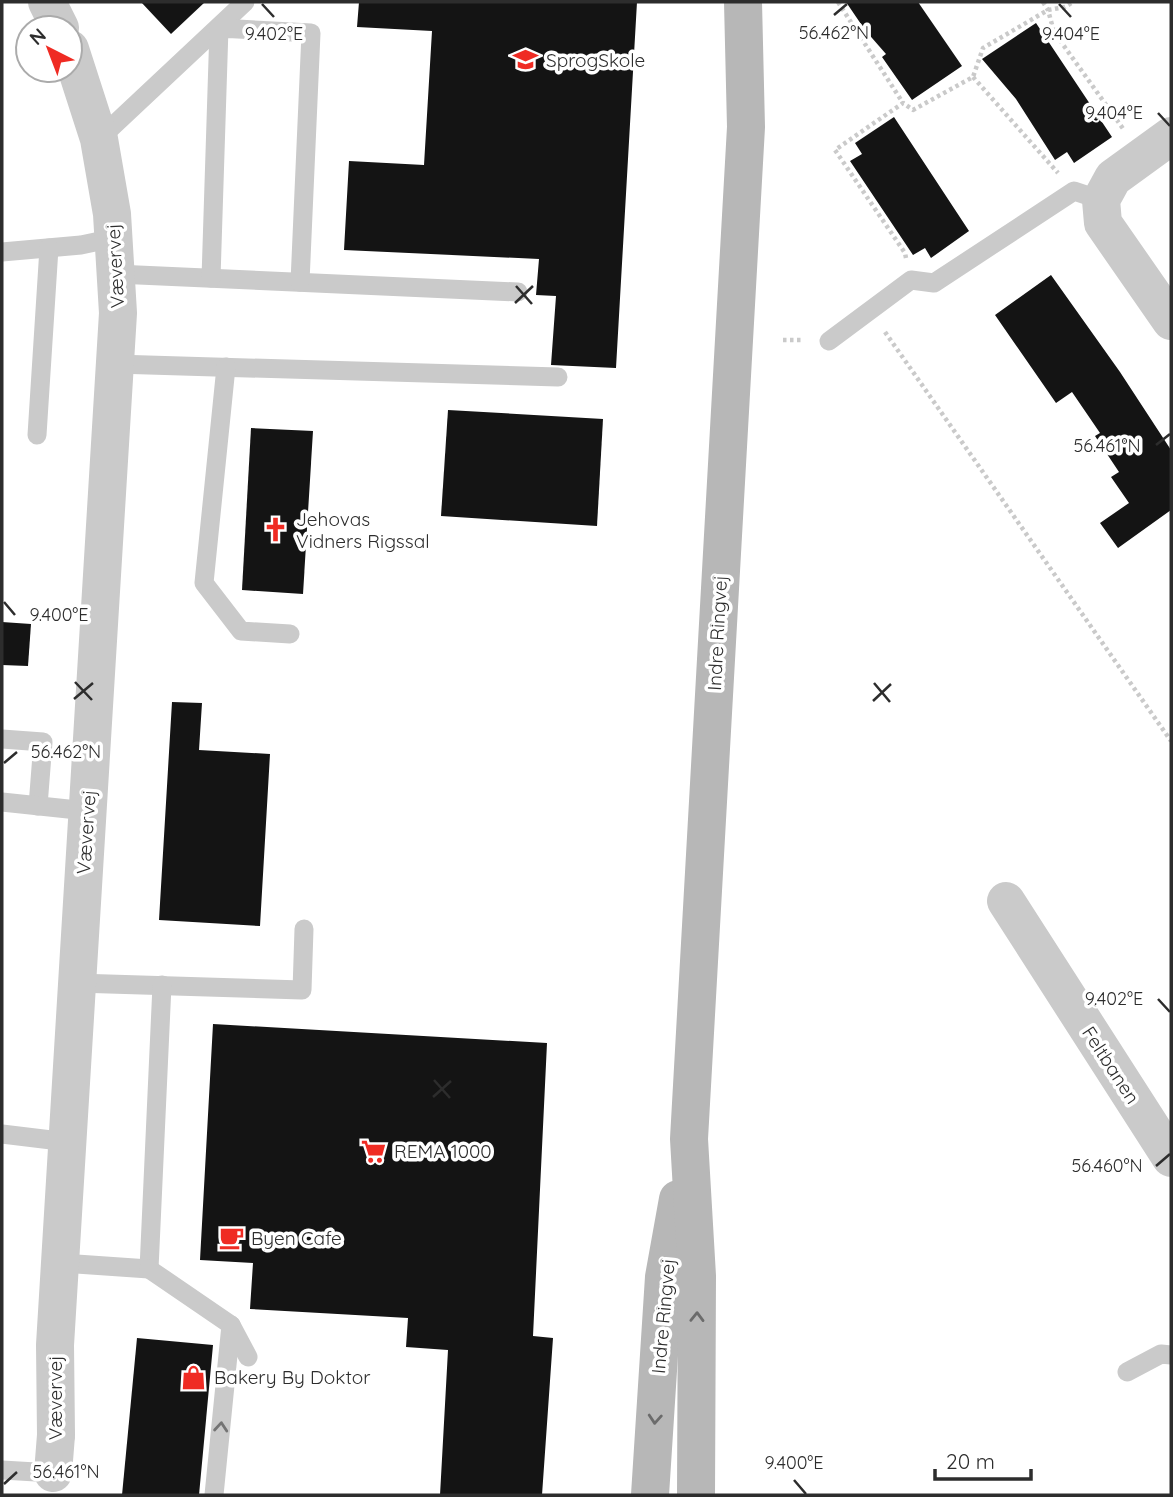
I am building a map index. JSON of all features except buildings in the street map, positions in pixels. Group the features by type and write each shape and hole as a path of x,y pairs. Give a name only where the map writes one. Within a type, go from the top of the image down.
{"main road":[{"name":"Indre Ringvej","path":"743,2 746,127"},
{"name":"Indre Ringvej","path":"696,1495 697,1276 689,1139 746,127 763,2"},
{"name":"Indre Ringvej","path":"650,1495 664,1278 689,1139"}],"street":[{"name":"Vævervej","path":"52,1484 56,1435 55,1345 118,313 112,214 99,139 81,84"},
{"path":"1157,145 1088,196 1103,223 1171,321"},
{"name":"Feltbanen","path":"1006,901 1171,1158"}],"lane":[{"path":"99,139 245,2"},
{"path":"211,278 219,28"},
{"path":"219,28 311,33 300,282"},
{"path":"829,341 911,280 934,283 1088,196"},
{"path":"2,252 81,245 115,256 211,278 517,292"},
{"path":"37,435 49,248"},
{"path":"115,364 558,377"},
{"path":"226,367 204,583 241,631 290,634"},
{"path":"2,739 43,742 38,806"},
{"path":"2,802 87,811"},
{"path":"76,983 302,990 304,929"},
{"path":"149,1269 162,985"},
{"path":"2,1134 68,1142"},
{"path":"62,1264 149,1269 231,1325 248,1357"},
{"path":"215,1495 231,1325"},
{"path":"1127,1372 1161,1353 1171,1355"},
{"path":"2,1470 52,1484"}],"path":[{"path":"838,2 903,103 913,110 972,77 983,48 1048,10 1065,7 1073,2"},
{"path":"1043,2 1054,32 1157,145"},
{"path":"972,77 1088,196"},
{"path":"903,103 835,149 905,253 911,280"},
{"path":"870,310 1171,741"}],"place":[{"name":"SprogSkole","path":"526,60"},
{"name":"Jehovas Vidners Rigssal","path":"276,530"},
{"name":"REMA 1000","path":"374,1151"},
{"name":"Byen Cafe","path":"231,1238"},
{"name":"Bakery By Doktor","path":"194,1377"}]}
